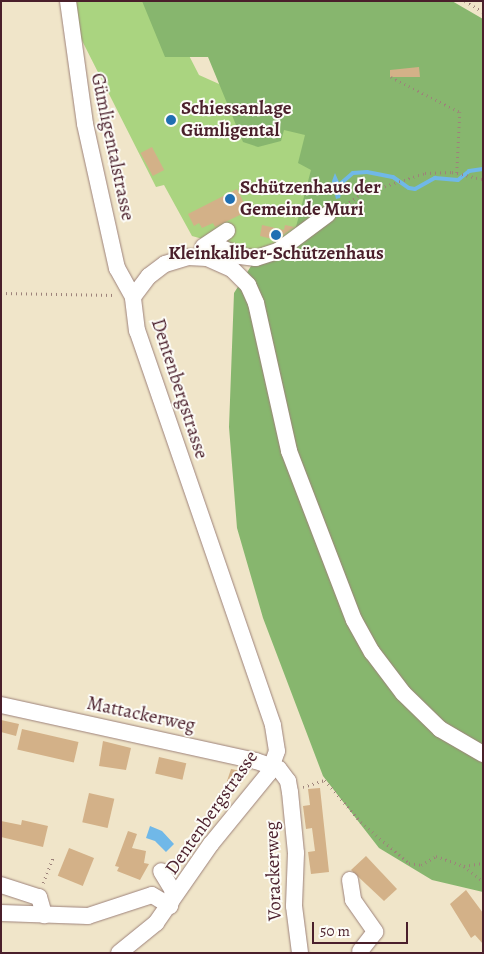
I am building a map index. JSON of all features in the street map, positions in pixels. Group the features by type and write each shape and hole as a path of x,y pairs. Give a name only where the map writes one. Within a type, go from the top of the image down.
{"street":[{"name":"Gümligentalstrasse","path":"68,1 85,124 117,268 133,297"},
{"path":"210,243 240,256 256,258 278,251 328,214"},
{"path":"192,257 198,249 226,231"},
{"path":"133,297 158,269 174,260 192,257 207,258 232,268 253,293 289,451 362,637 403,693 440,729 483,754"},
{"name":"Dentenbergstrasse","path":"119,953 156,923 170,906 211,844 272,766 277,751 273,725 141,346 133,297"},
{"name":"Mattackerweg","path":"1,705 272,766"},
{"name":"Vorackerweg","path":"272,766 279,769 288,781 296,853 294,906 300,953"},
{"path":"1,913 88,916 140,896 152,895 170,906 173,891 160,871"},
{"path":"350,880 353,900 374,932 360,952"},
{"path":"1,885 39,897 44,915"}],"path":[{"path":"465,1 483,12"},
{"path":"391,76 460,112 457,173"},
{"path":"328,214 361,194 433,172 457,173 483,179"},
{"path":"1,293 133,297"},
{"path":"308,785 325,780 361,822 409,863 421,866 436,856 464,866 483,881"},
{"path":"39,897 53,857"},
{"path":"464,866 483,863"}],"green space":[{"path":"62,1 161,1 199,75 340,138 292,264 192,236 164,185 156,187"},
{"path":"142,1 452,1 483,19 483,892 432,880 379,848 323,776 263,618 237,528 229,427 234,293 253,263 292,242 311,170 298,163 305,135 284,130 281,141 258,147 243,142 208,57 165,57"}],"water":[{"path":"335,173 342,189 340,198 336,199 332,181"},
{"path":"150,826 162,831 174,844 166,852 155,841 146,838"}],"building":[{"path":"419,67 420,77 390,77 390,70"},
{"path":"152,147 164,170 153,176 141,153"},
{"name":"Schützenhaus der Gemeinde Muri","path":"237,189 248,211 215,227 213,223 202,228 199,223 194,226 188,214"},
{"name":"Kleinkaliber-Schützenhaus","path":"262,225 284,230 285,225 294,227 276,240 260,236"},
{"path":"1,720 19,724 16,736 1,732"},
{"path":"22,729 79,742 74,763 17,749"},
{"path":"103,741 131,748 126,770 99,766"},
{"path":"159,757 186,763 182,780 155,774"},
{"path":"231,769 241,771 238,783 227,781"},
{"path":"320,788 329,872 311,874 308,852 315,851 312,828 306,829 303,806 310,805 308,789"},
{"path":"89,793 114,799 108,828 82,822"},
{"path":"22,820 48,826 43,847 1,837 1,821 21,825"},
{"path":"128,831 137,834 132,848 146,851 144,863 149,864 140,880 117,871 119,867 115,866"},
{"path":"69,848 94,858 83,886 58,876"},
{"path":"366,856 397,889 384,901 351,870"},
{"path":"466,890 483,913 483,944 475,935 471,938 450,904"}],"waterway":[{"path":"339,185 353,173 367,172 393,177 409,188 415,189 435,178 458,180 469,171 483,169"}],"place":[{"name":"Schiessanlage Gümligental","path":"171,120"},
{"name":"Schützenhaus der Gemeinde Muri","path":"230,199"},
{"name":"Kleinkaliber-Schützenhaus","path":"276,235"}]}
